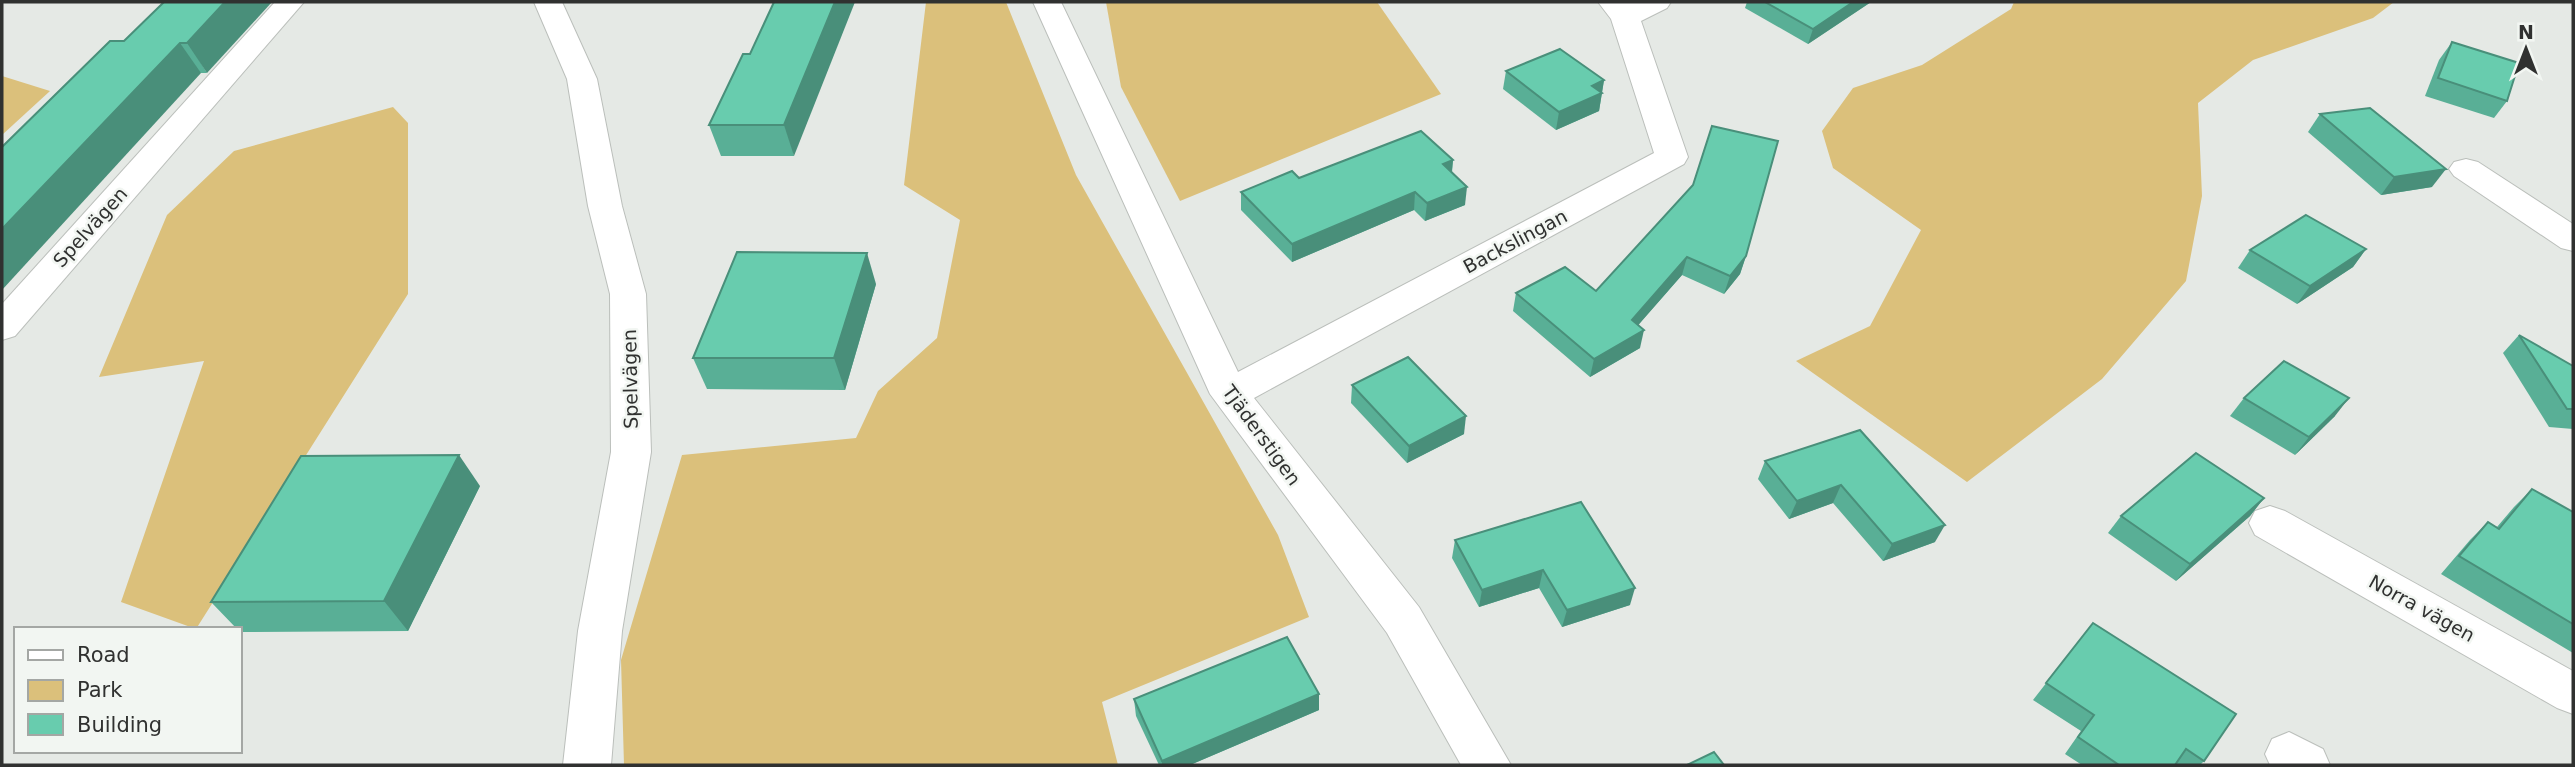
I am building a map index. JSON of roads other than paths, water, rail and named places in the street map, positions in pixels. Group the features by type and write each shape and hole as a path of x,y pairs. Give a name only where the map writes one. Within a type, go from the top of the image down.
{"street":[{"name":"Spelvägen","path":"2,327 290,2"},
{"name":"Spelvägen","path":"548,2 583,79 605,206 628,294 631,452 600,631 587,765"},
{"name":"Tjäderstigen","path":"1047,2 1228,394 1403,620 1487,765"},
{"name":"Backslingan","path":"1228,394 1672,157 1618,9 1657,2"},
{"path":"2466,169 2573,240"},
{"name":"Norra vägen","path":"2270,523 2573,694"}]}
